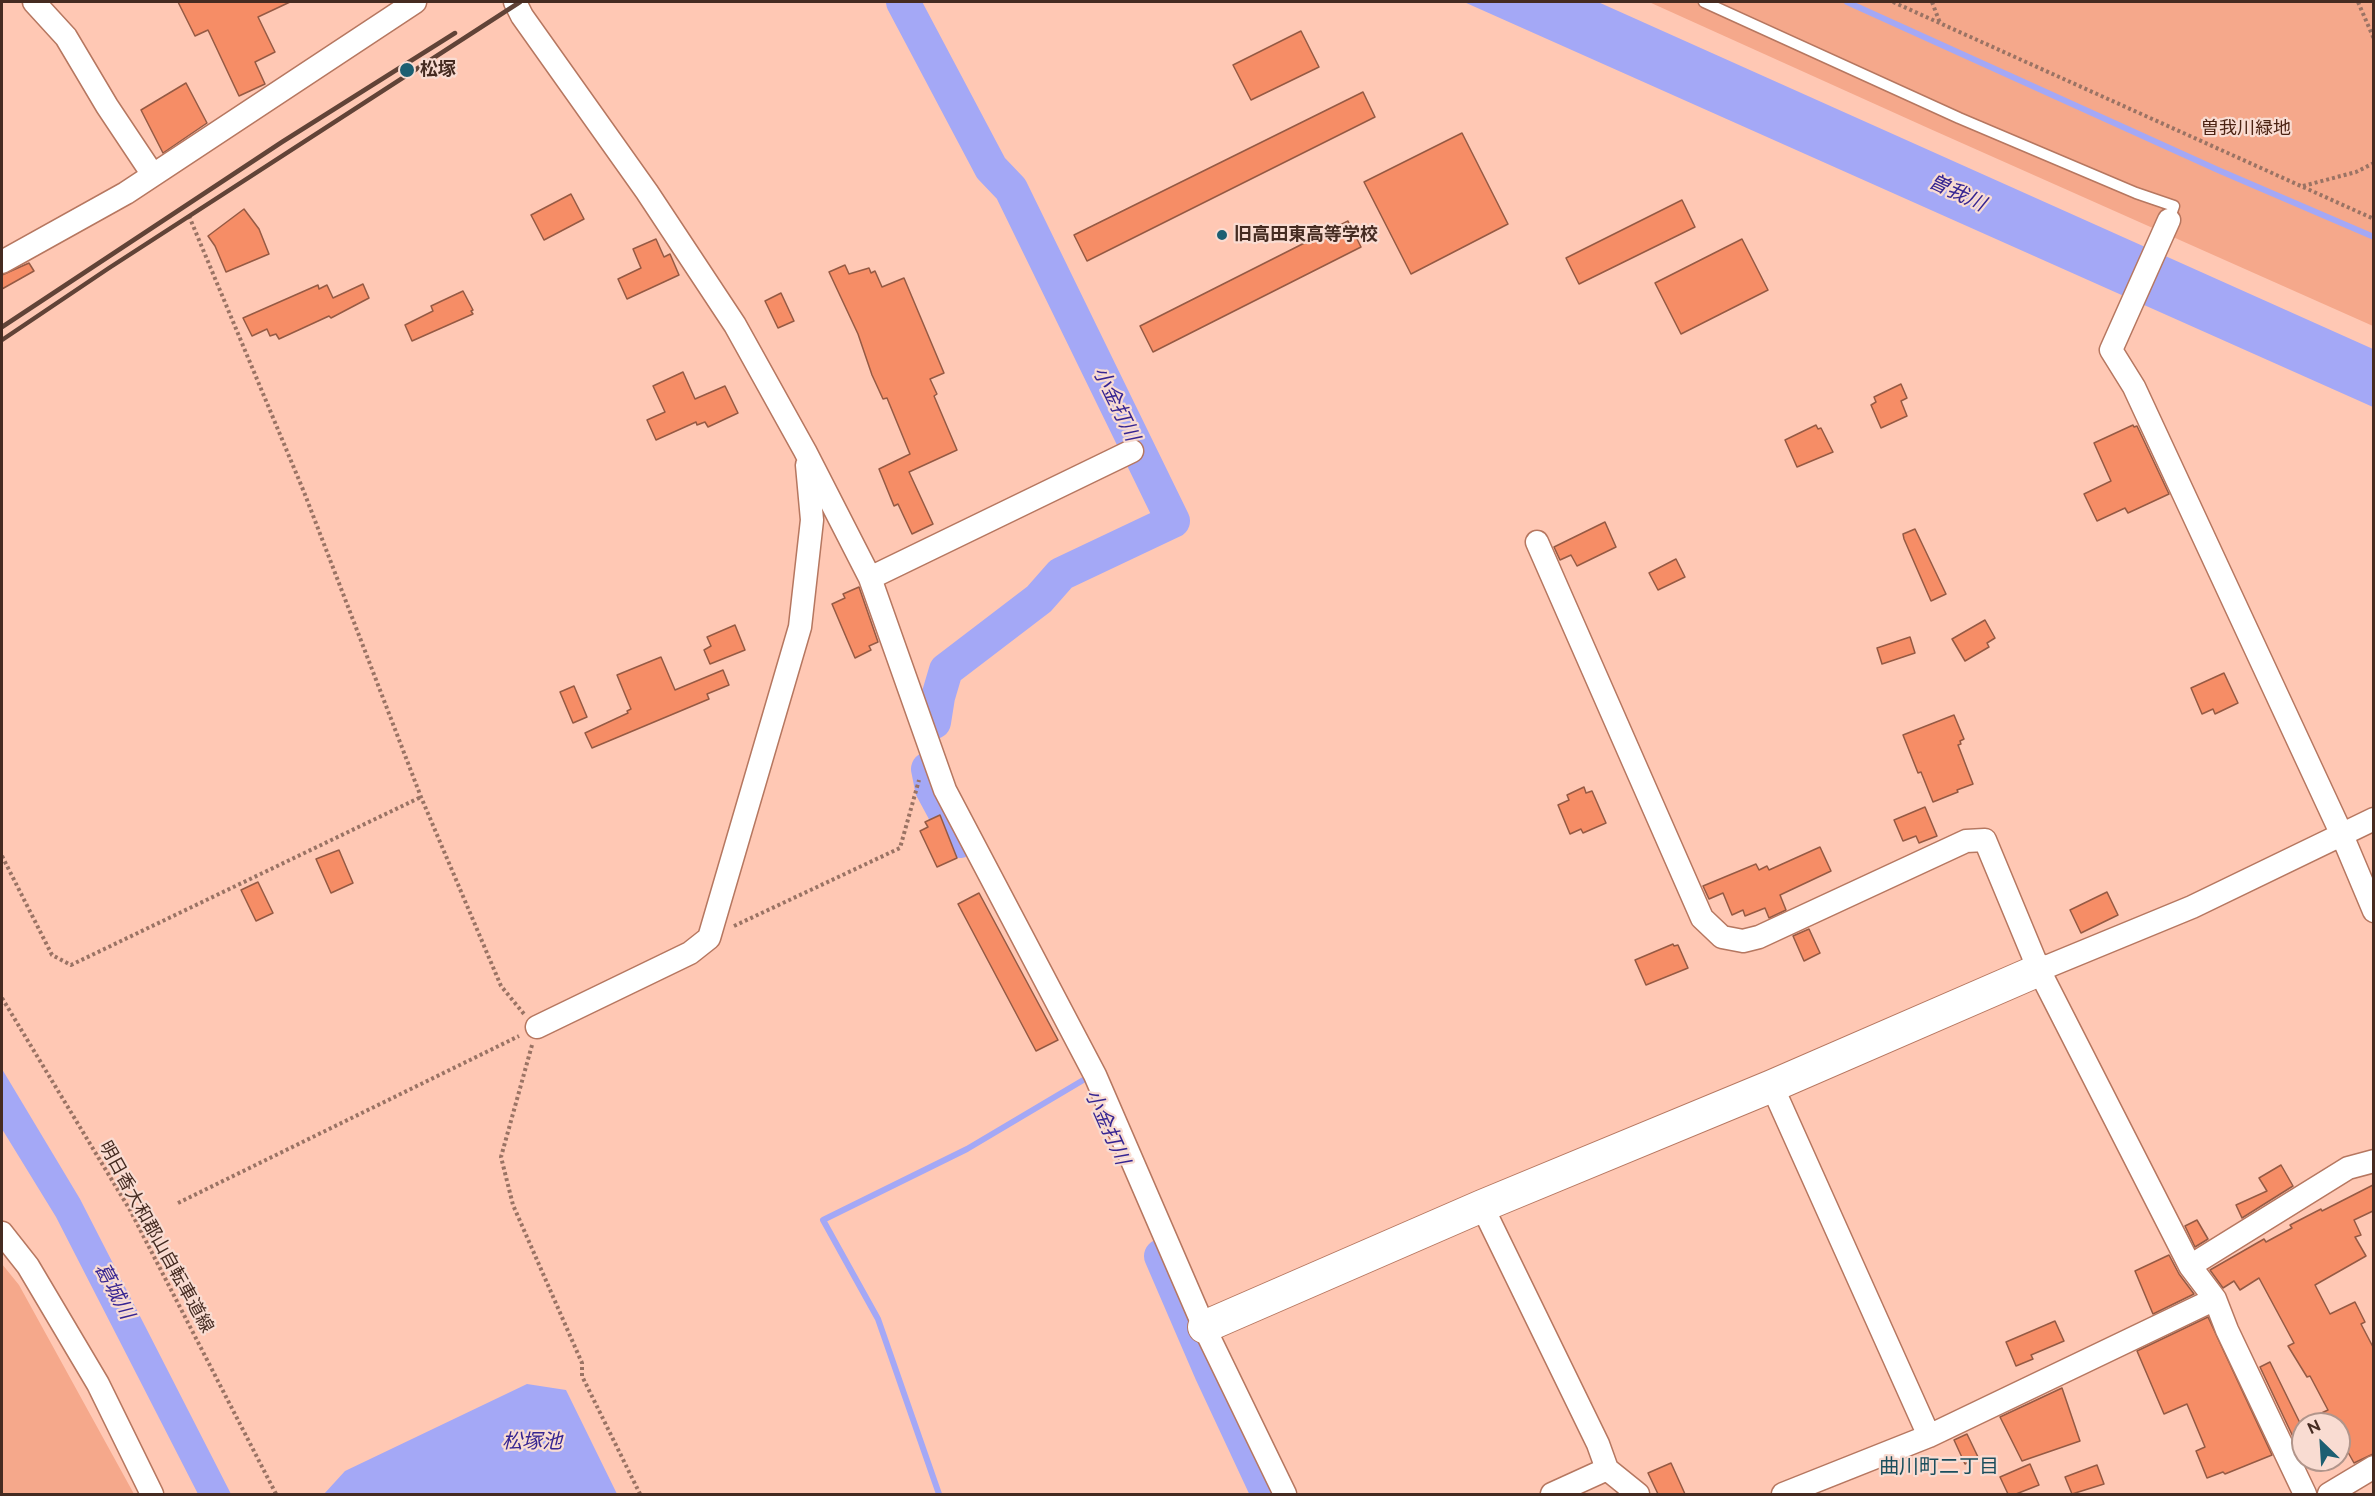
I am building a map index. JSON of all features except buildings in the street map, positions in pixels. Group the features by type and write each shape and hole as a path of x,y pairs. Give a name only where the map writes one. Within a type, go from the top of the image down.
{"street":[{"path":"34,2 66,37 107,106 153,176"},
{"path":"2,262 84,218 153,176 415,2"},
{"path":"515,2 522,16 647,192 735,325 805,451 870,578 945,790 1095,1075 1204,1327 1284,1494"},
{"path":"2169,220 2111,350 2134,387 2342,835 2373,911"},
{"path":"537,1027 690,953 709,938 800,627 812,520 805,451"},
{"path":"870,578 1132,451"},
{"path":"1537,542 1702,918 1722,937 1743,941 1758,937 1966,841 1985,840 2039,970 2190,1266 2215,1299 2227,1330 2305,1494"},
{"path":"1204,1327 1482,1206 1772,1086 2039,970 2192,907 2373,819"},
{"path":"1772,1086 1929,1436"},
{"path":"2190,1266 2348,1168 2373,1161"},
{"path":"1482,1206 1598,1444 1607,1469 1638,1494"},
{"path":"2,1233 28,1266 98,1384 152,1494"},
{"path":"1783,1494 1929,1436 2215,1299"},
{"path":"2329,1494 2373,1467"},
{"path":"1552,1494 1607,1469"}],"lane":[{"path":"1704,2 1959,118 2136,193 2174,206 2169,220"}],"path":[{"path":"1893,2 2373,219"},
{"path":"1932,2 1940,23"},
{"path":"2358,2 2373,39"},
{"path":"2303,186 2356,172 2373,163"},
{"path":"189,216 304,492 421,797 501,986 537,1027"},
{"path":"709,938 900,848 930,745"},
{"path":"2,856 52,955 71,964 421,797"},
{"name":"明日香大和郡山自転車道線","path":"2,998 130,1210 276,1494"},
{"path":"178,1203 537,1027"},
{"path":"537,1027 501,1157 513,1205 582,1363 582,1376 640,1494"}],"green space":[{"name":"曽我川緑地","path":"1649,2 2373,2 2373,326 1928,128"},
{"path":"2,1264 19,1285 134,1494 2,1494"}],"water":[{"name":"曽我川","path":"1464,2 1598,2 2373,349 2373,407"},
{"name":"葛城川","path":"2,1069 80,1199 231,1494 198,1494 56,1217 2,1129"},
{"name":"松塚池","path":"527,1384 566,1390 617,1494 324,1494 345,1471"}],"waterway":[{"name":"小金打川","path":"903,2 991,168 1011,189 1173,521 1061,574 1039,599 946,670 934,722"},
{"path":"1847,2 2218,170 2374,237"},
{"name":"小金打川","path":"928,769 932,789 960,841"},
{"path":"939,1494 878,1319 823,1220 967,1149 1085,1079"},
{"name":"小金打川","path":"1161,1256 1211,1372 1268,1494"}],"railway":[{"path":"2,340 109,268 520,2"},
{"path":"2,327 282,142 455,33"}],"place":[{"name":"松塚","path":"407,70"},
{"name":"旧高田東高等学校","path":"1222,235"}],"district":[{"name":"曲川町二丁目","path":"1939,1467"}]}
